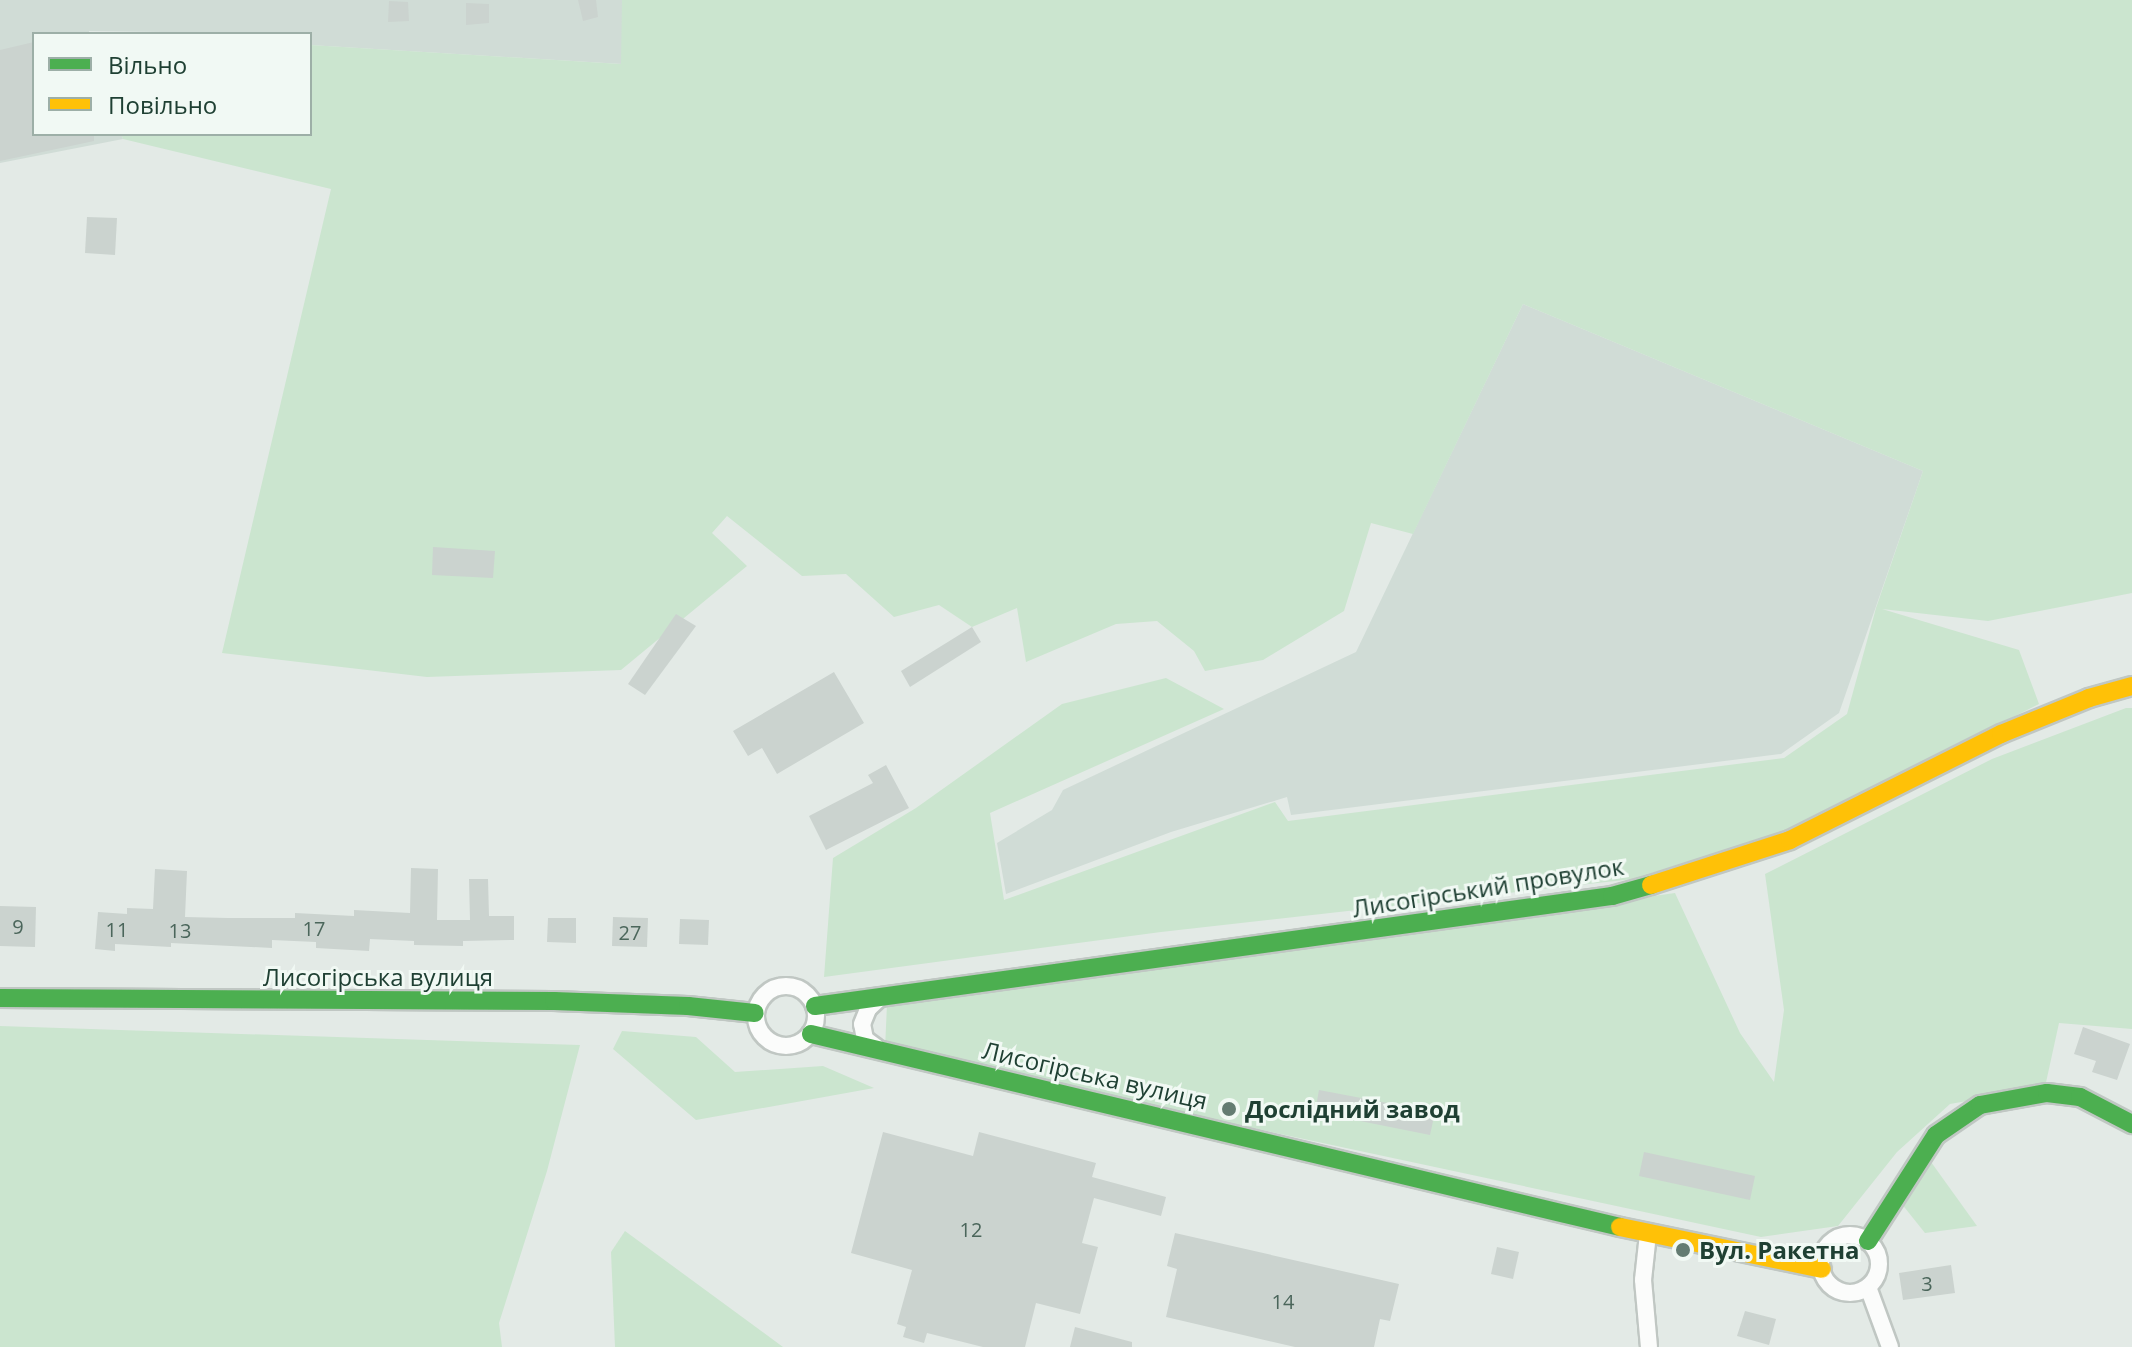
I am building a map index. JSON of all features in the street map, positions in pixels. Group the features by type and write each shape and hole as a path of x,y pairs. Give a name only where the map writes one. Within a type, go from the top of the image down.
{"street":[{"name":"Лисогірський провулок","path":"815,1006 1612,896 1703,871 1790,840 2044,714 2132,686"},
{"path":"779,987 794,987 807,994 815,1006 816,1021 811,1034 799,1044 785,1047 771,1043 756,1025 755,1013 766,993 779,987"},
{"path":"876,1047 865,1039 862,1024 868,1009 882,996"},
{"name":"Лисогірська вулиця","path":"0,998 554,1001 688,1006 755,1013"},
{"name":"Лисогірська вулиця","path":"811,1034 876,1047 1648,1234 1822,1269"},
{"path":"1868,1241 1936,1135 1980,1105 2047,1093 2080,1097 2132,1124"},
{"path":"1648,1234 1643,1280 1649,1347"},
{"path":"1853,1235 1868,1241 1878,1255 1879,1264 1868,1287 1852,1293 1836,1289 1822,1269 1823,1254 1838,1238 1853,1235"},
{"path":"1868,1287 1890,1347"}],"shaded area":[{"path":"0,0 622,0 622,64 312,45 312,32 32,32 32,136 122,136 123,139 0,163"},
{"path":"1523,304 1923,471 1839,713 1781,754 1291,815 1287,797 1171,832 1006,894 997,843 1052,810 1063,790 1356,652"}],"green space":[{"path":"622,0 2132,0 2132,593 1988,621 1882,609 2019,650 2039,704 1786,831 1633,879 1161,932 824,977 833,858 916,808 1062,704 1166,678 1224,709 990,813 1004,900 1275,802 1288,821 1784,758 1847,714 1876,608 1923,471 1523,304 1413,534 1371,523 1344,611 1263,660 1205,671 1194,651 1157,621 1116,624 1026,662 1017,608 972,627 939,605 894,617 846,574 802,576 727,516 712,533 747,566 621,670 427,677 222,653 331,189 123,139 122,136 312,136 312,45 621,64"},
{"path":"2132,708 2132,1029 2059,1023 2045,1087 1950,1104 1897,1152 1838,1226 1761,1237 885,1049 887,1004 1675,893 1740,1033 1774,1082 1784,1010 1765,874 1992,759"},
{"path":"0,1026 580,1045 547,1171 499,1323 502,1347 0,1347"},
{"path":"622,1031 696,1037 735,1072 823,1066 874,1088 696,1120 613,1049"},
{"path":"1931,1162 1977,1226 1925,1233 1901,1203"},
{"path":"625,1231 783,1347 615,1347 611,1252"}],"building":[{"path":"578,0 596,0 598,17 583,21"},
{"path":"389,1 408,2 409,21 388,22"},
{"path":"466,3 489,4 489,23 466,25"},
{"path":"32,42 32,136 94,136 94,141 0,161 0,50"},
{"path":"87,217 117,218 115,255 85,253"},
{"path":"433,547 495,551 493,578 432,575"},
{"path":"676,614 696,626 645,695 628,684"},
{"path":"972,627 981,642 910,687 901,671"},
{"path":"834,672 864,723 777,774 762,748 748,756 733,731"},
{"path":"886,765 909,808 826,850 809,816 873,783 868,775"},
{"path":"411,868 438,869 437,920 470,920 469,879 488,879 489,916 514,916 514,940 463,941 463,946 414,945 414,941 370,939 369,951 316,948 316,942 272,940 272,948 171,943 171,947 115,944 115,951 95,949 98,912 127,914 127,908 153,909 155,869 187,871 185,917 295,918 295,913 354,916 354,910 410,913"},
{"path":"0,906 36,907 35,947 0,946"},
{"path":"613,917 648,918 647,947 612,946"},
{"path":"548,918 576,918 576,943 547,942"},
{"path":"680,919 709,920 708,945 679,944"},
{"path":"2083,1027 2130,1044 2117,1080 2092,1072 2096,1061 2074,1054"},
{"path":"1319,1090 1435,1112 1430,1135 1315,1112"},
{"path":"883,1132 973,1156 979,1132 1096,1163 1092,1177 1166,1197 1161,1216 1094,1198 1082,1243 1098,1247 1080,1314 1036,1303 1025,1347 983,1347 927,1333 924,1343 903,1337 906,1327 897,1324 912,1270 851,1253"},
{"path":"1644,1152 1755,1176 1750,1200 1639,1176"},
{"path":"1175,1233 1399,1284 1390,1321 1380,1319 1374,1347 1295,1347 1166,1317 1177,1269 1167,1266"},
{"path":"1497,1247 1519,1252 1513,1279 1491,1274"},
{"path":"1951,1265 1955,1293 1903,1300 1899,1273"},
{"path":"1745,1311 1776,1319 1769,1345 1737,1336"},
{"path":"1075,1327 1132,1342 1132,1347 1070,1347"}],"traffic: fast":[{"path":"815,1006 1612,896 1651,885"},
{"path":"0,998 554,1001 688,1006 755,1013"},
{"path":"811,1034 1620,1227"},
{"path":"1868,1241 1936,1135 1980,1105 2047,1093 2080,1097 2132,1124"}],"traffic: slow":[{"path":"1651,885 1790,840 2001,734 2089,698 2132,686"},
{"path":"1620,1227 1822,1269"}],"place":[{"name":"Дослідний завод","path":"1229,1109"},
{"name":"Вул. Ракетна","path":"1683,1250"}]}
